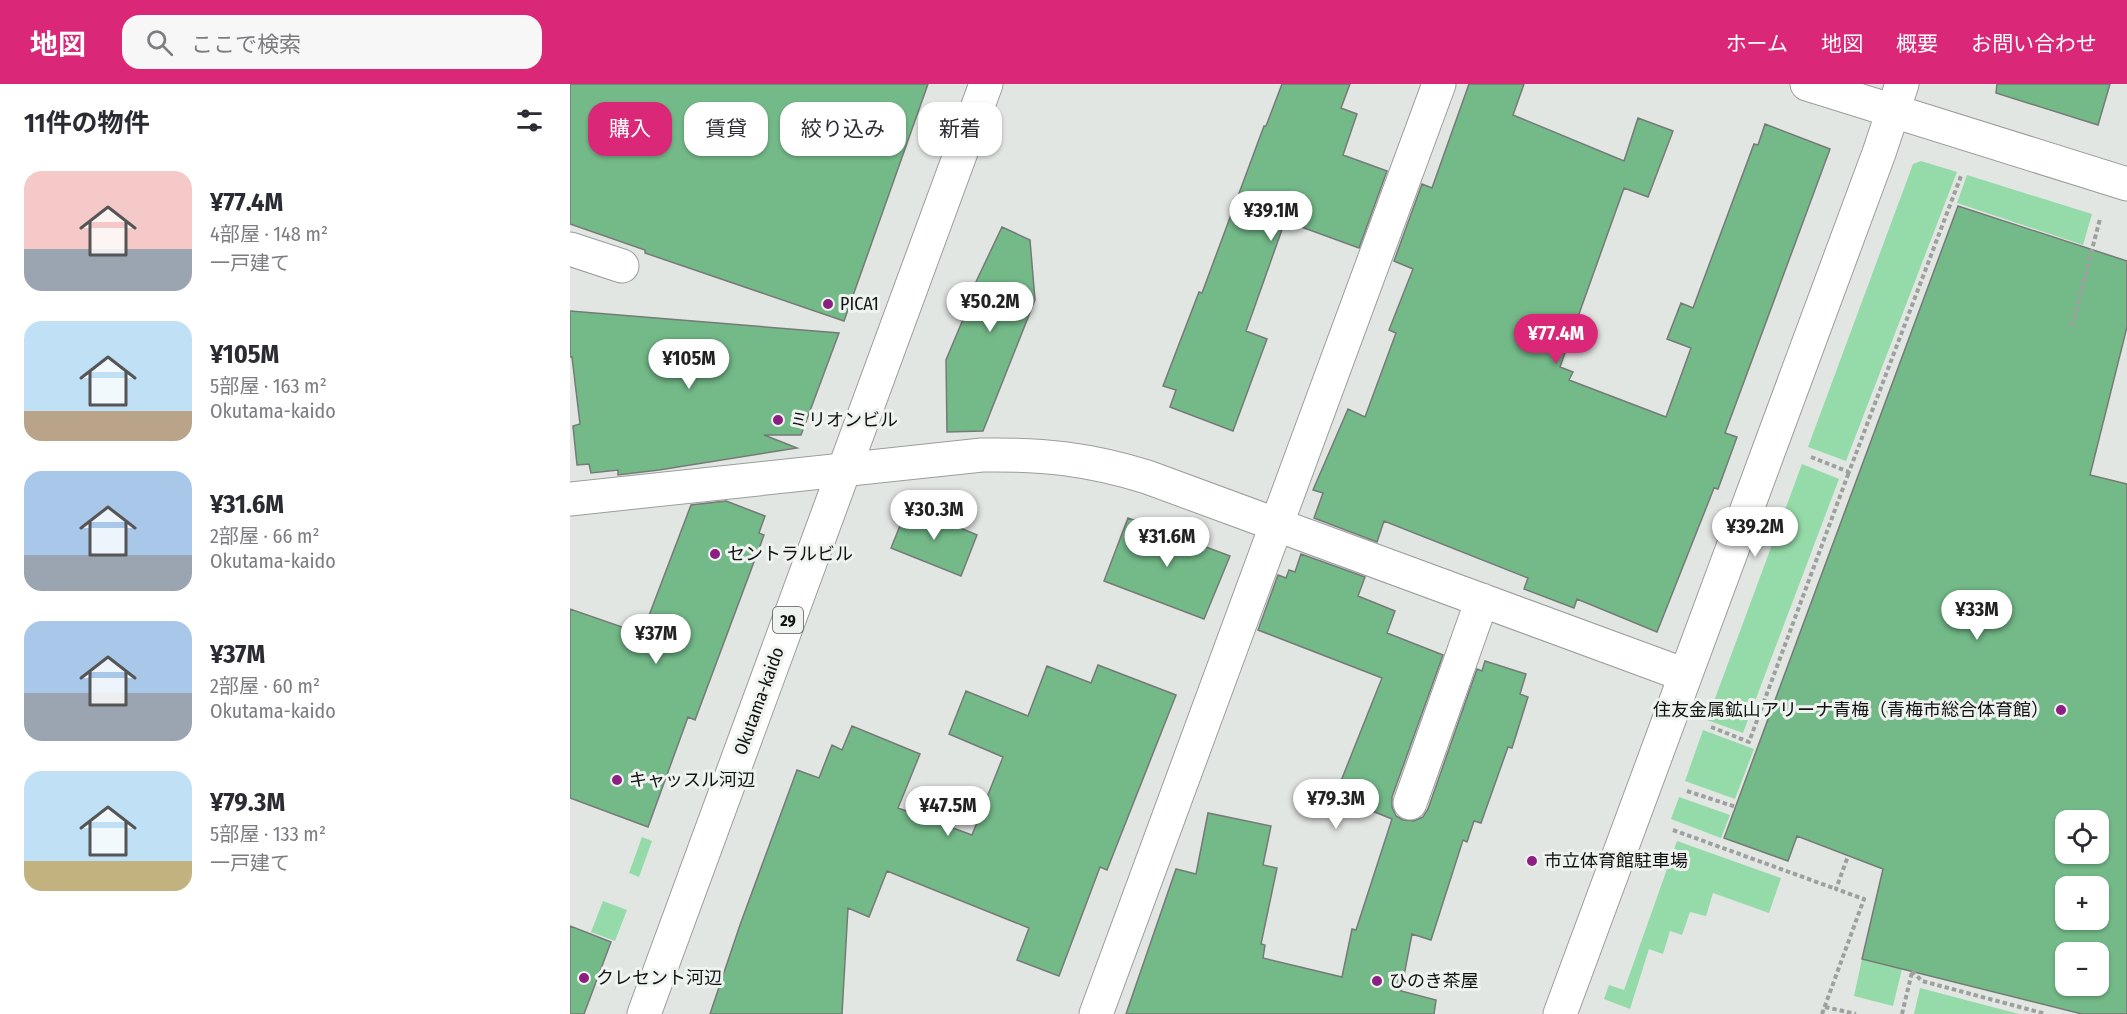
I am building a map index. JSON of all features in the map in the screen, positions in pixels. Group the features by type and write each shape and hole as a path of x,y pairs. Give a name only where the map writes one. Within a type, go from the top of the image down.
{"street":[{"name":"Okutama-kaido","path":"644,1014 986,84"},
{"path":"1096,1014 1439,84"},
{"path":"1808,84 1898,97 2127,184"},
{"path":"1560,1014 1898,97"},
{"path":"570,249 622,266"},
{"path":"570,499 982,455 1033,455 1090,461 1147,477 1685,675"},
{"path":"1410,803 1482,600"}],"path":[{"path":"1706,725 1749,742 1965,168"},
{"path":"2072,326 2102,211"},
{"path":"1805,455 1849,472"},
{"path":"1682,789 1736,807"},
{"path":"1667,828 1864,899 1822,1014"},
{"path":"1836,889 1848,856"},
{"path":"1902,1014 1912,971 1922,981 2046,1014"},
{"path":"1825,1007 1856,1014"}],"green space":[{"path":"1921,161 1957,172 1846,461 1808,447 1913,164"},
{"path":"1967,175 2092,214 2083,245 1957,203"},
{"path":"1802,464 1839,479 1743,733 1707,720"},
{"path":"1703,730 1754,749 1735,799 1685,781"},
{"path":"1679,797 1730,815 1721,838 1671,819"},
{"path":"642,837 652,841 639,877 629,873"},
{"path":"1677,841 1781,878 1769,913 1713,893 1706,916 1690,912 1682,935 1670,931 1663,954 1649,949 1630,1009 1604,999 1609,985 1624,990"},
{"path":"603,901 627,910 615,941 591,932"},
{"path":"1862,959 1902,969 1893,1006 1854,996"},
{"path":"1920,988 2019,1014 1914,1014"}],"building":[{"path":"570,84 928,84 922,102 918,102 918,112 906,146 906,102 780,102 780,156 902,156 844,321 645,253 645,250 570,224"},
{"path":"1282,84 1350,84 1341,108 1357,114 1343,155 1387,171 1359,248 1285,221 1246,331 1267,339 1233,431 1170,407 1176,390 1163,386 1199,292 1202,293"},
{"path":"1469,84 1524,84 1513,115 1624,161 1638,118 1673,131 1648,197 1624,188 1560,367 1573,372 1569,380 1666,417 1691,348 1667,339 1681,303 1693,308 1754,144 1758,145 1765,124 1830,149 1725,433 1737,437 1718,489 1714,488 1657,632 1577,599 1574,608 1524,589 1528,578 1384,521 1377,542 1314,518 1323,493 1313,490 1348,409 1365,417 1396,333 1389,330 1413,269 1394,261 1422,184 1432,188"},
{"path":"1997,84 2110,84 2098,125 1996,93"},
{"path":"1958,206 2127,261 2127,327 2090,475 2127,484 2127,1014 2082,1014 1862,959 1883,869 1797,836 1788,861 1724,838"},
{"path":"1002,227 1030,240 1035,300 983,431 947,432 946,360 977,286 974,286"},
{"path":"570,311 839,333 801,435 764,435 797,448 618,475 618,470 591,473 589,464 577,465 573,426 580,424 572,357 570,357"},
{"path":"726,501 765,516 759,533 764,535 695,720 688,717 648,827 570,798 570,609 642,634 691,505"},
{"path":"908,506 977,535 961,576 891,548"},
{"path":"1128,518 1230,556 1204,619 1104,581"},
{"path":"1301,554 1365,577 1358,596 1395,611 1387,633 1443,655 1392,797 1392,807 1396,816 1403,820 1414,821 1423,817 1428,809 1477,669 1482,671 1485,661 1526,674 1520,694 1528,697 1512,748 1508,747 1481,823 1474,821 1467,842 1463,840 1431,940 1412,934 1401,991 1436,1000 1434,1014 1126,1014 1176,869 1196,874 1208,813 1271,826 1263,865 1277,868 1261,944 1265,945 1263,958 1342,977 1352,929 1356,930 1392,819 1335,796 1382,678 1258,630 1278,575 1286,578 1289,570 1295,572"},
{"path":"1098,665 1176,695 1107,870 1100,867 1059,976 1017,960 1029,928 887,871 869,917 848,908 842,1014 710,1014 797,770 819,778 832,745 842,750 852,726 920,754 898,808 972,835 1003,757 949,734 966,691 1028,716 1047,666 1091,683"},
{"name":"クレセント河辺","path":"570,926 611,942 584,1014 570,1014"}],"place":[{"name":"PICA1","path":"828,304"},
{"name":"ミリオンビル","path":"778,420"},
{"name":"セントラルビル","path":"715,554"},
{"name":"住友金属鉱山アリーナ青梅（青梅市総合体育館）","path":"2061,710"},
{"name":"キャッスル河辺","path":"617,780"},
{"name":"市立体育館駐車場","path":"1532,861"},
{"name":"クレセント河辺","path":"584,978"},
{"name":"ひのき茶屋","path":"1377,981"}]}
